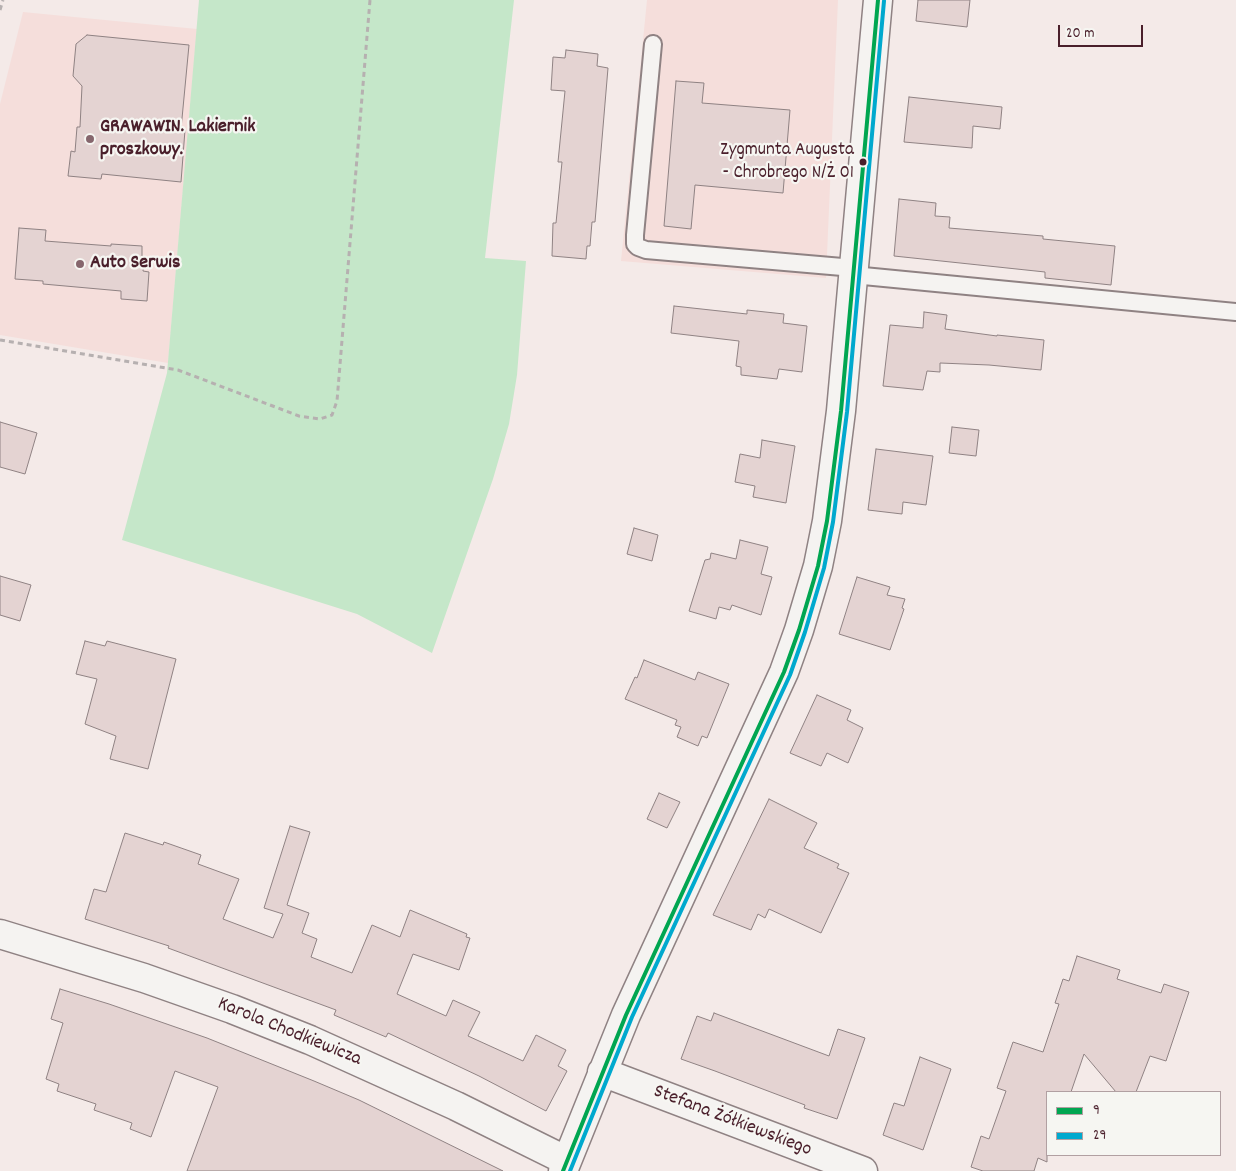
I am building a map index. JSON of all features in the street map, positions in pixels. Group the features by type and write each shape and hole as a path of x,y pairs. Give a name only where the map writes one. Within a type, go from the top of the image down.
{"street":[{"path":"565,1166 626,1015 773,697 799,630 818,566 827,521 841,411 878,0"},
{"name":"Karola Chodkiewicza","path":"0,934 144,978 232,1009 310,1040 456,1106 565,1166"},
{"name":"Stefana Żółkiewskiego","path":"602,1072 863,1171"}],"lane":[{"path":"653,44 635,240 638,247 656,251 1236,312"}],"path":[{"path":"0,10 3,0"},
{"path":"0,340 178,370 299,416 320,420 332,415 337,402 370,0"}],"shaded area":[{"path":"647,0 838,0 826,278 621,261"},
{"path":"23,12 197,29 168,363 0,335 0,104"}],"green space":[{"path":"199,0 514,0 485,258 526,261 517,375 509,424 493,479 432,653 357,614 122,540 167,373"}],"building":[{"path":"918,0 970,0 967,27 916,21"},
{"path":"87,35 189,45 181,129 185,130 181,182 102,174 101,179 68,176 71,151 75,152 77,127 80,127 82,86 73,76 76,44"},
{"path":"566,50 598,54 597,66 608,68 595,222 592,222 590,246 587,246 586,259 552,256 553,223 556,223 562,162 558,162 565,91 551,90 553,57 565,58"},
{"path":"676,81 704,83 702,103 790,110 783,193 695,185 691,229 664,226"},
{"path":"909,97 1002,107 1000,129 973,126 972,148 904,142"},
{"path":"899,199 936,203 935,216 950,217 949,228 1043,236 1043,239 1115,246 1111,285 1045,278 1045,272 894,256"},
{"name":"Auto Serwis","path":"19,228 46,230 45,241 111,246 111,244 142,246 142,256 144,257 143,271 149,272 147,301 121,299 121,291 43,284 43,281 15,279"},
{"path":"674,306 747,314 747,310 784,314 783,323 807,326 802,372 779,369 777,379 741,375 741,367 736,366 739,341 671,333"},
{"path":"924,312 947,315 945,329 1044,340 1041,370 940,363 940,372 927,371 923,390 883,386 890,325 923,328"},
{"path":"0,422 37,433 25,474 0,467"},
{"path":"952,427 979,430 976,456 949,453"},
{"path":"762,440 795,446 786,503 753,497 755,486 735,482 740,454 760,458"},
{"path":"876,449 933,456 926,505 903,502 902,514 868,510"},
{"path":"634,528 658,535 652,561 627,554"},
{"path":"740,540 768,547 761,574 772,577 761,615 732,605 730,610 719,607 716,619 689,611 705,560 710,559 711,553 736,559"},
{"path":"0,576 31,585 20,621 0,615"},
{"path":"857,577 890,587 887,595 905,599 902,608 904,609 890,650 839,634"},
{"path":"85,641 105,646 107,641 176,659 148,769 110,759 116,736 85,724 97,679 76,674"},
{"path":"644,660 695,680 698,672 729,684 707,738 702,736 698,746 677,737 681,727 675,725 677,720 625,699 635,677 637,678"},
{"path":"817,695 851,710 847,720 863,728 848,763 827,753 821,766 790,753"},
{"path":"659,793 680,802 667,828 647,819"},
{"path":"769,799 817,823 804,848 839,864 837,868 849,873 821,933 769,909 765,918 758,914 751,930 713,915"},
{"path":"290,826 310,832 287,905 309,913 302,933 317,939 311,957 352,973 372,925 400,937 410,910 467,934 466,937 470,938 459,970 413,954 397,994 446,1016 453,1000 480,1012 468,1036 523,1061 536,1035 566,1050 558,1066 567,1071 546,1111 479,1076 388,1033 386,1037 334,1015 336,1010 168,948 169,946 85,919 94,889 106,892 125,833 163,845 164,842 201,855 198,864 239,879 223,919 273,938 283,914 264,908"},
{"path":"1077,956 1120,970 1117,979 1161,993 1164,984 1189,992 1166,1061 1150,1056 1136,1091 1115,1091 1084,1054 1071,1091 1046,1091 1047,1162 1038,1158 1034,1171 983,1171 971,1167 981,1136 989,1139 1006,1091 997,1088 1013,1042 1043,1052 1059,1004 1055,1003 1063,979 1069,981"},
{"path":"60,989 207,1038 314,1081 359,1100 503,1171 187,1171 218,1087 175,1071 151,1137 130,1129 132,1123 94,1110 96,1104 57,1091 59,1084 46,1079 63,1023 51,1019"},
{"path":"714,1013 829,1056 838,1029 865,1038 837,1119 804,1108 805,1105 681,1059 697,1016 711,1021"},
{"path":"920,1057 951,1069 923,1150 883,1135 894,1103 904,1106"}],"transit line":[{"name":"9","path":"563,1171 626,1015 784,672 818,566 827,521 841,411 878,0"},
{"name":"29","path":"570,1171 632,1017 790,675 824,568 833,522 847,412 884,1"}],"place":[{"name":"GRAWAWIN. Lakiernik proszkowy.","path":"90,139"},
{"name":"Zygmunta Augusta - Chrobrego N/Ż 01","path":"863,162"},
{"name":"Auto Serwis","path":"80,264"}]}
